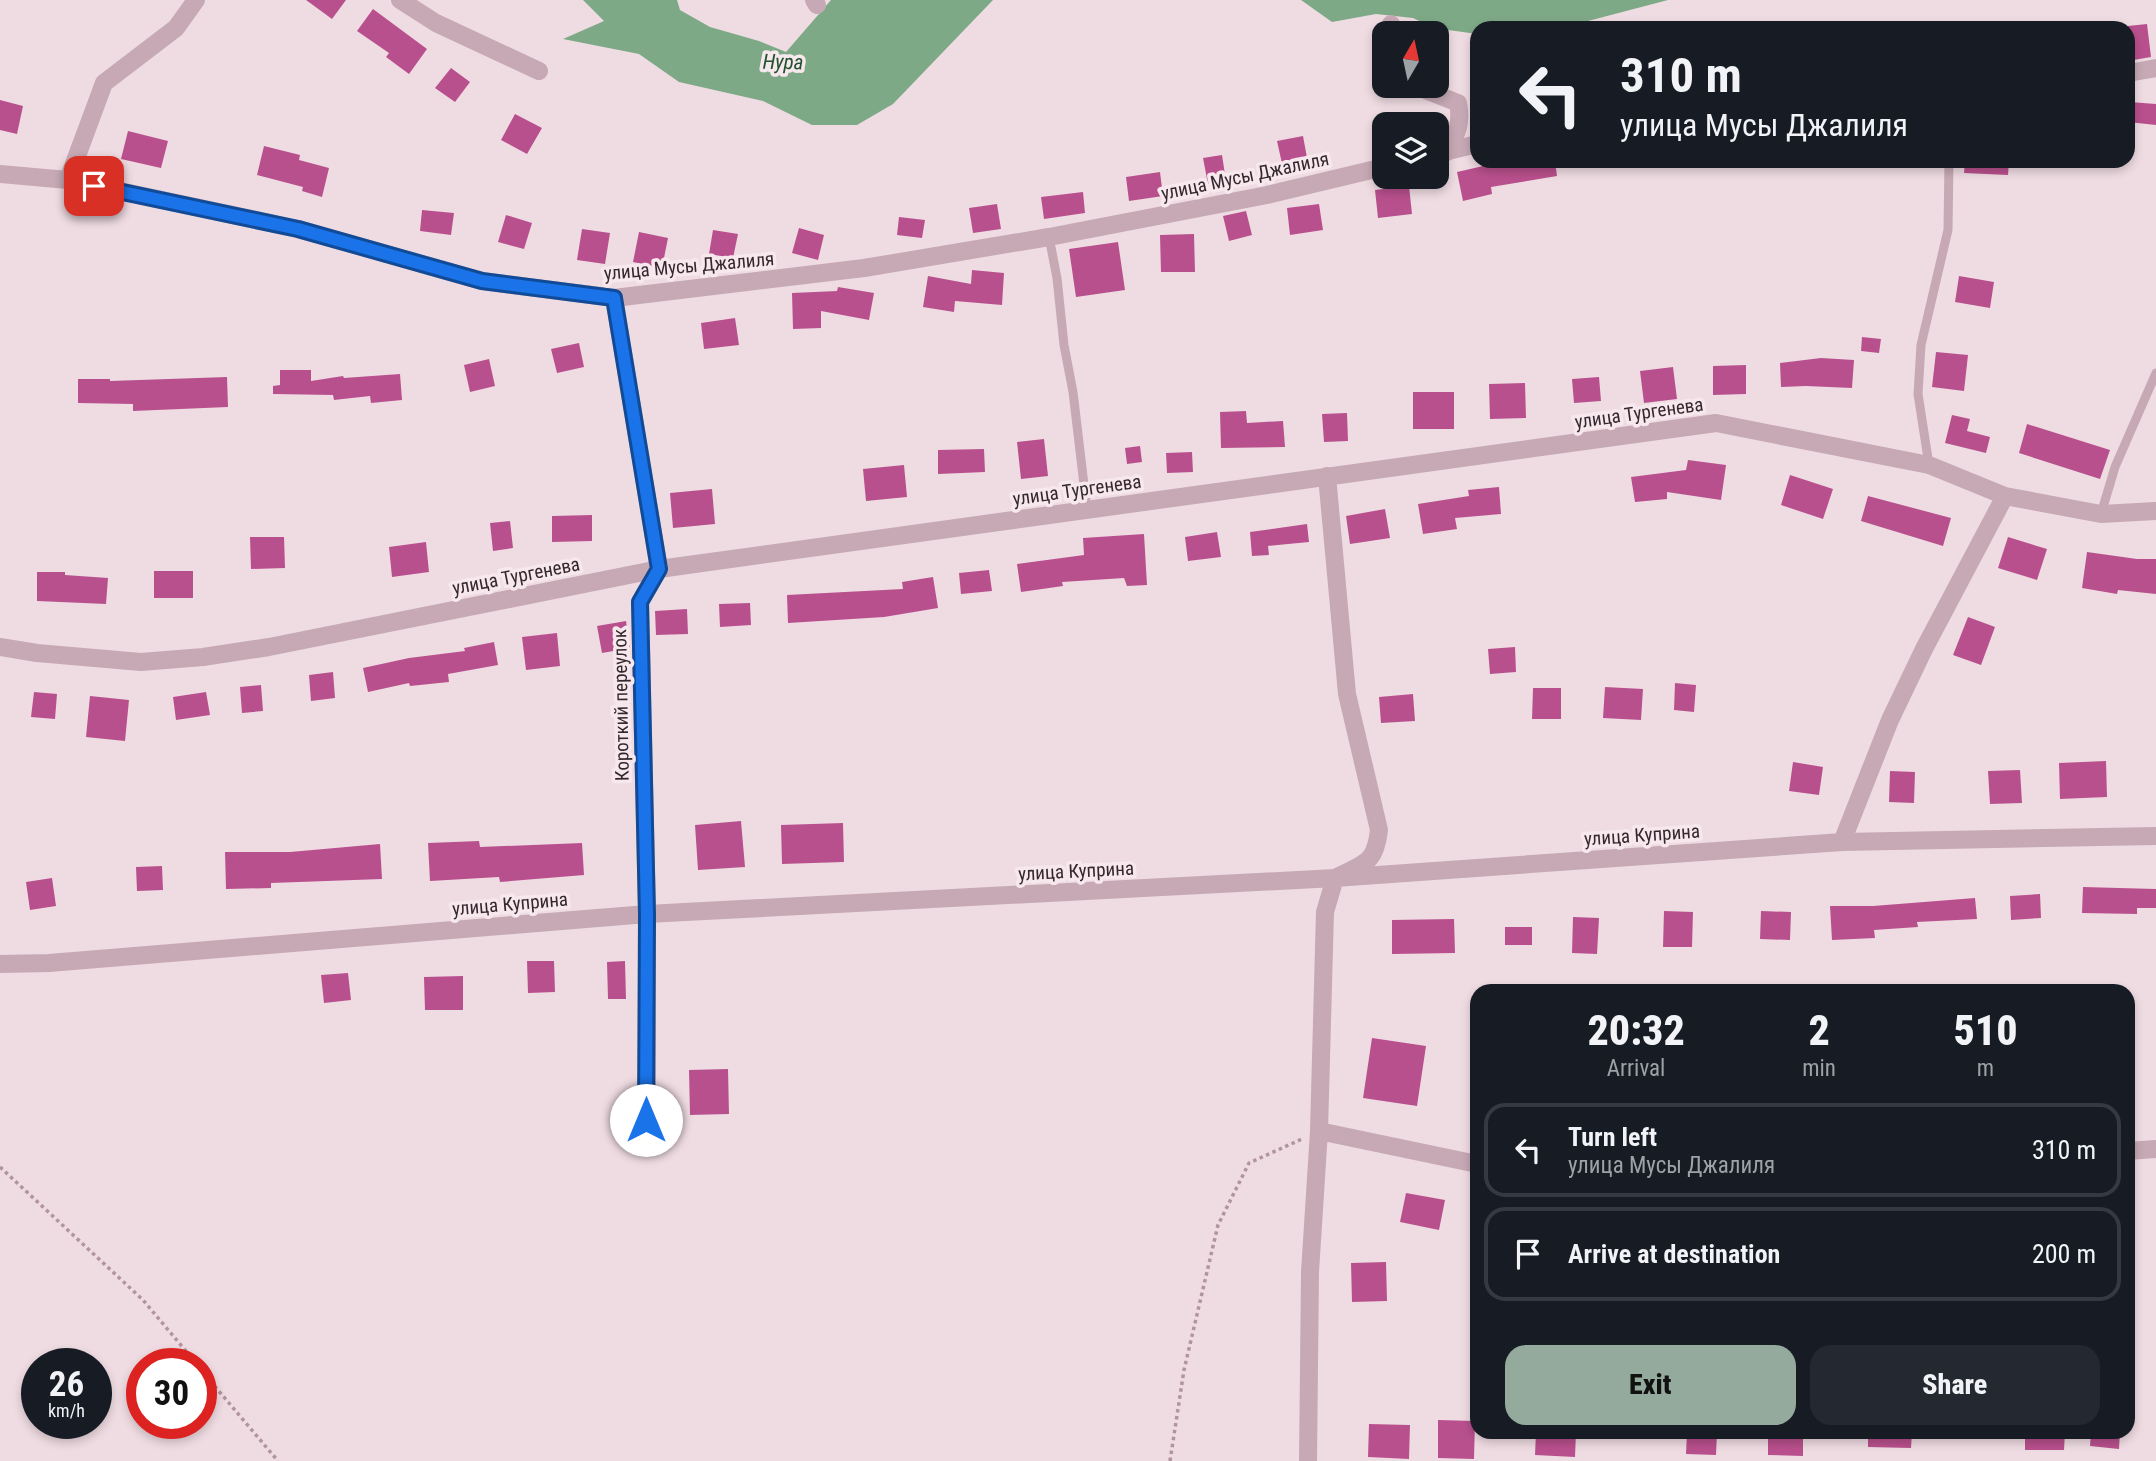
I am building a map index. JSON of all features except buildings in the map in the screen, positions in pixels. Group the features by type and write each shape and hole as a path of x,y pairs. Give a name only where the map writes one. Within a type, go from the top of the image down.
{"street":[{"path":"68,180 104,83 176,28 197,0"},
{"path":"400,0 436,23 539,71"},
{"path":"2135,71 2156,68"},
{"path":"1445,98 1458,103 1461,118 1459,130 1449,144"},
{"path":"1449,151 1470,146"},
{"name":"улица Мусы Джалиля","path":"0,174 68,180 298,229 482,281 614,298 864,268 1049,237 1267,195 1372,170"},
{"path":"614,298 659,569"},
{"name":"улица Тургенева","path":"0,647 141,662 203,657 269,647 659,569 1716,424 1929,465 2005,496 2101,514 2156,511"},
{"path":"1308,1461 1310,1272 1319,1131 1325,912 1335,878 1370,860 1377,848 1379,830 1347,694 1327,476"},
{"path":"1842,842 1890,720 1924,649 2005,496"},
{"name":"Короткий переулок","path":"646,1120 647,914 640,602 659,569"},
{"name":"улица Куприна","path":"0,964 647,914 1335,878 1842,842 2156,836"},
{"path":"1319,1131 1470,1163"},
{"path":"2135,1150 2156,1149"}],"lane":[{"path":"1929,465 1918,394 1921,345 1948,230 1949,168"},
{"path":"1049,237 1073,393 1087,510"},
{"path":"2101,514 2115,467 2156,373"}],"path":[{"path":"1170,1461 1184,1370 1218,1225 1248,1163 1319,1131"},
{"path":"0,1167 142,1300 183,1348"},
{"path":"217,1389 278,1461"}],"water":[{"name":"Нура","path":"583,0 677,0 680,10 710,27 786,52 831,0 993,0 893,104 857,125 812,125 763,101 679,82 639,54 563,39 604,21"},
{"path":"1301,0 1668,0 1588,21 1470,21 1470,33 1449,30 1449,21 1419,21 1376,14 1332,22"}],"route":[{"path":"94,186 298,229 482,281 614,298 659,569 640,602 647,914 646,1120"}]}
